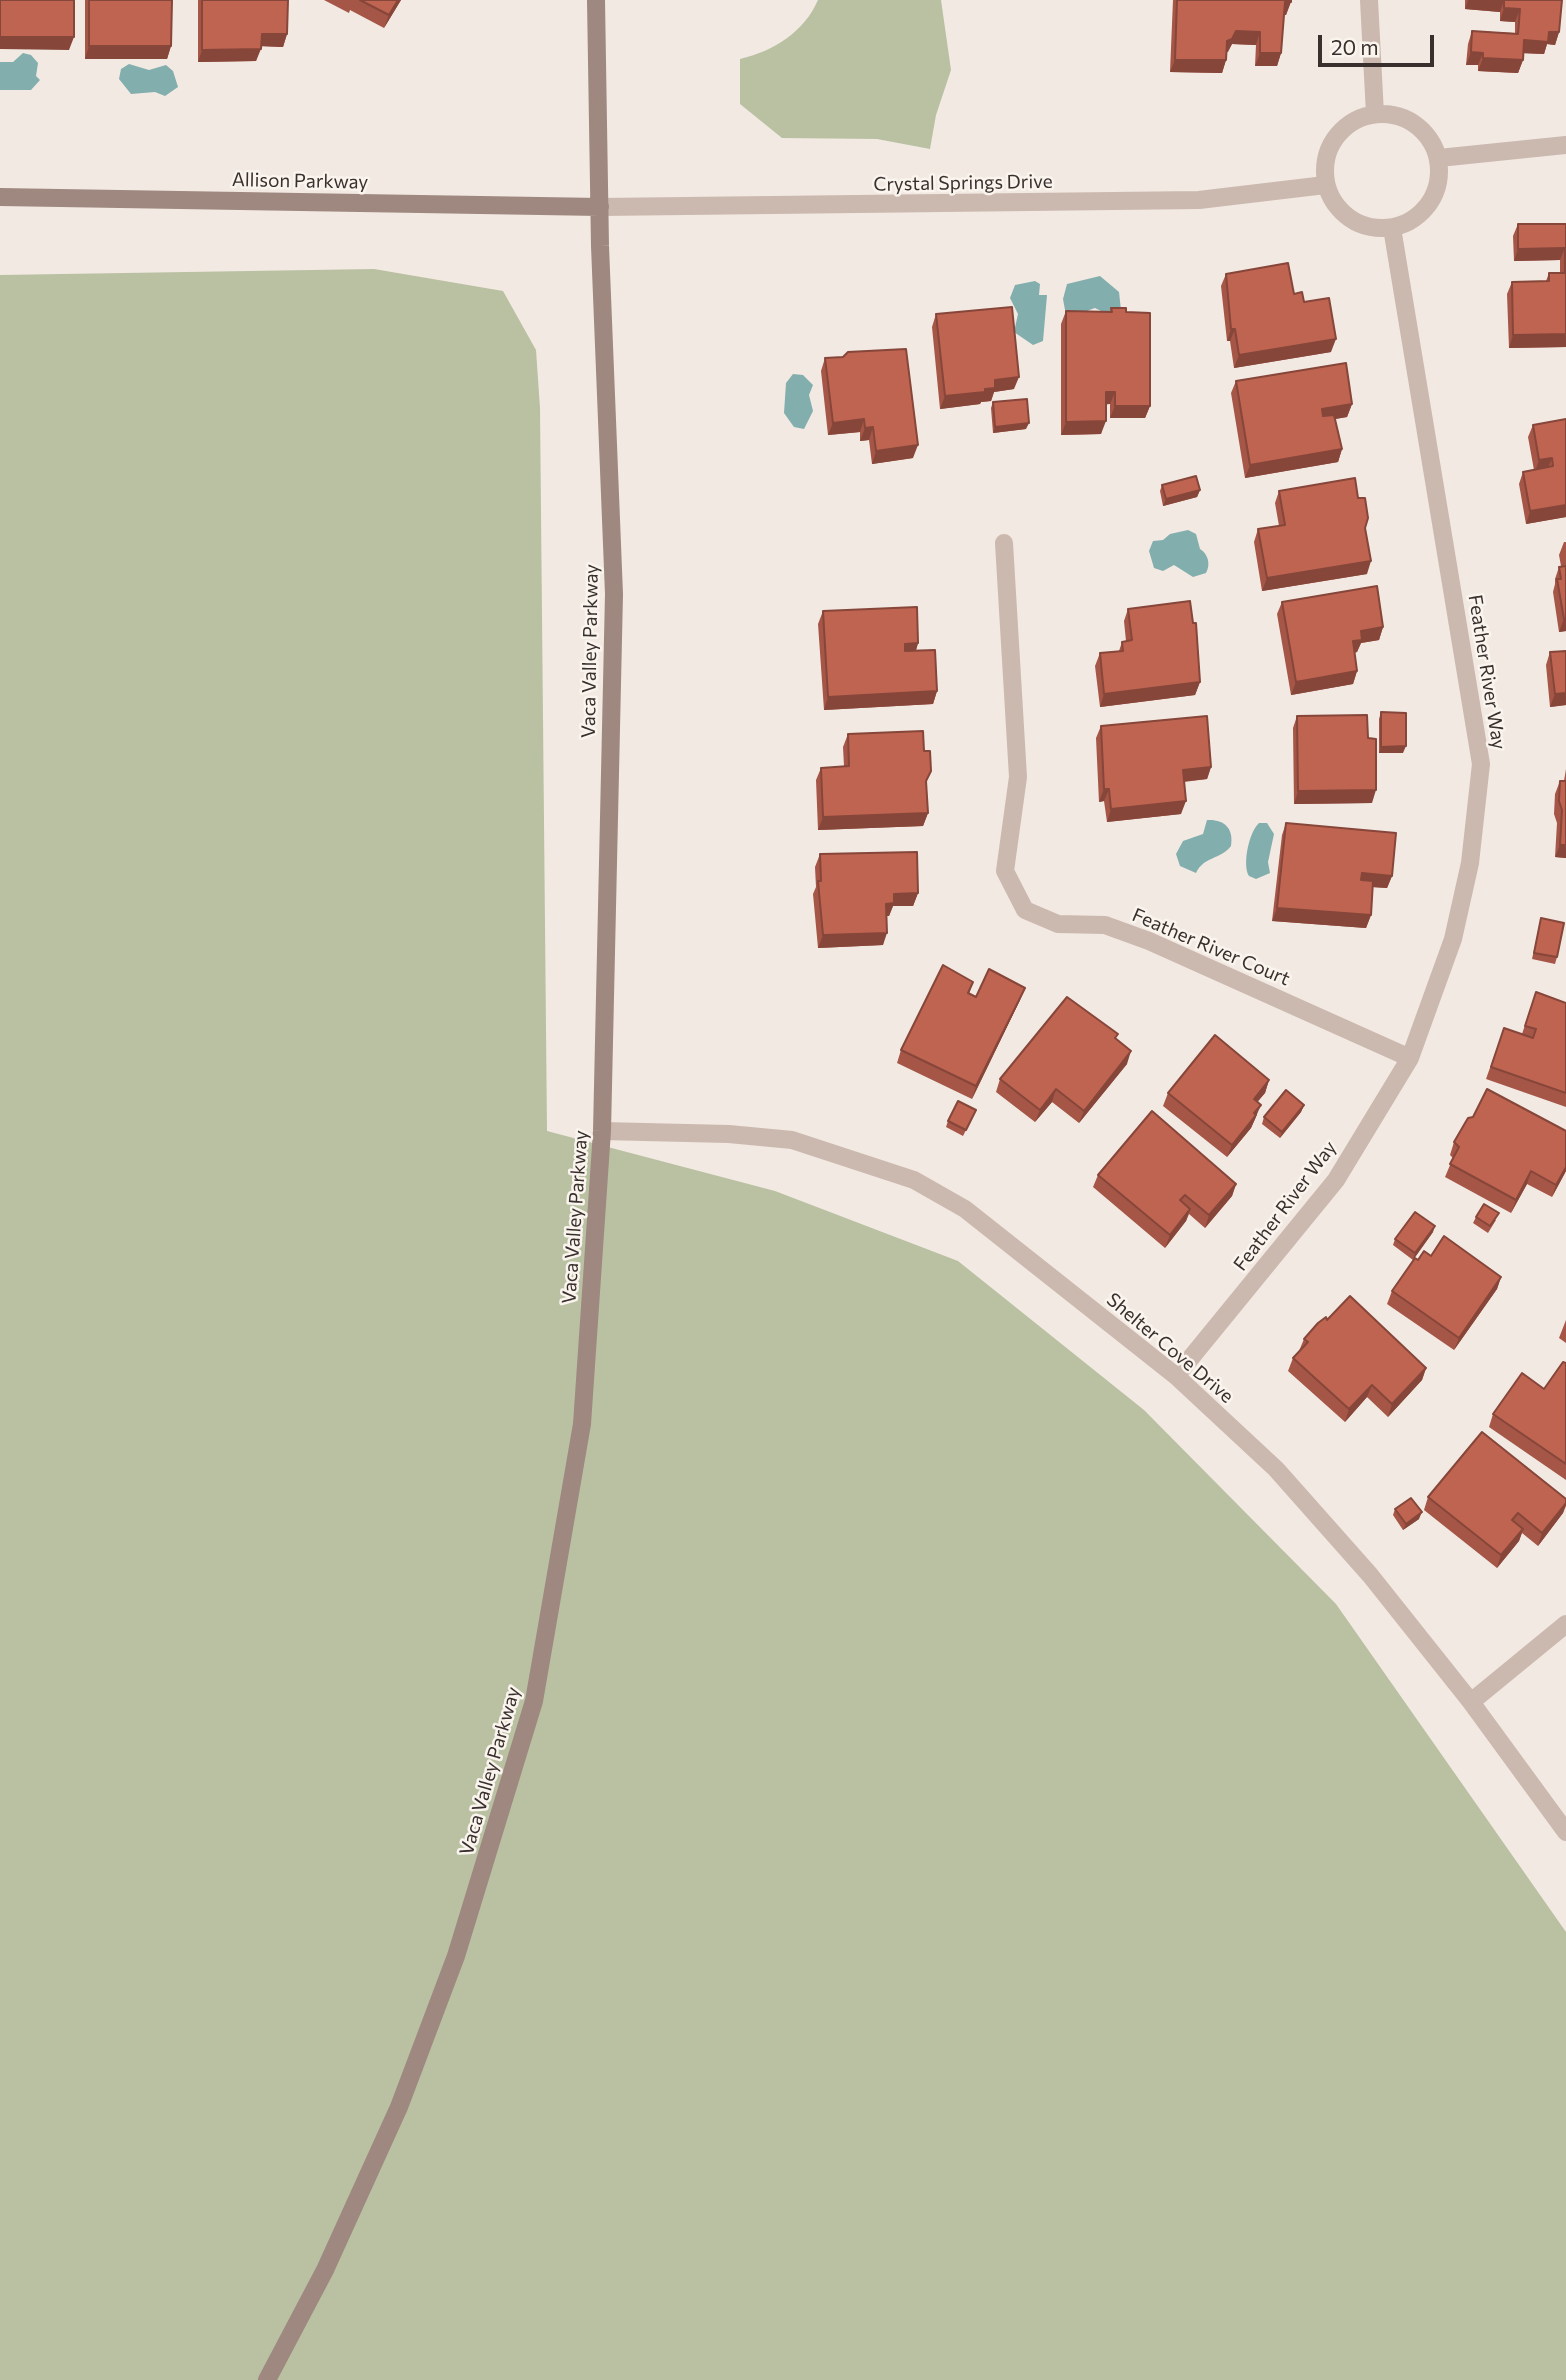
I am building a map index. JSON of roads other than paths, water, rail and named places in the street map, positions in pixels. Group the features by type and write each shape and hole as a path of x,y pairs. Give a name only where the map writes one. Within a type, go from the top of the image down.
{"street":[{"name":"Vaca Valley Parkway","path":"267,2380 325,2270 399,2107 456,1956 534,1701 582,1424 602,1131 614,594 600,207 596,0"},
{"path":"1369,0 1375,114"},
{"path":"1375,114 1400,116 1417,125 1431,140 1439,158 1436,191 1426,208 1411,221 1392,228 1358,223 1342,212 1325,185 1325,164 1340,132 1356,120 1375,114"},
{"path":"1439,158 1566,145"},
{"name":"Crystal Springs Drive","path":"600,207 1199,200 1325,185"},
{"name":"Allison Parkway","path":"0,197 600,207"},
{"name":"Feather River Way","path":"1177,1376 1336,1180 1410,1058 1453,939 1470,863 1481,764 1392,228"},
{"name":"Feather River Court","path":"1004,543 1018,778 1005,872 1025,910 1058,924 1105,925 1149,941 1410,1058"},
{"name":"Shelter Cove Drive","path":"602,1131 729,1134 792,1140 914,1180 965,1209 1177,1376 1276,1469 1370,1575 1471,1702 1566,1832"},
{"path":"1471,1702 1566,1624"}],"water":[{"path":"23,53 31,55 38,63 36,76 40,80 31,90 0,90 0,62 13,62"},
{"path":"129,64 149,70 166,65 173,71 178,87 165,96 155,92 131,94 119,79 121,69"},
{"path":"1100,276 1119,292 1121,310 1107,314 1095,308 1077,314 1065,310 1063,299 1067,284"},
{"path":"1035,281 1040,284 1039,295 1047,295 1043,341 1033,345 1014,332 1018,314 1010,298 1015,285"},
{"path":"793,374 803,375 813,385 809,395 813,411 804,429 794,427 784,413 786,383"},
{"path":"1188,530 1196,534 1200,549 1207,556 1206,573 1193,577 1174,565 1163,571 1154,568 1149,551 1153,541"},
{"path":"1207,820 1218,821 1226,826 1231,834 1231,846 1203,864 1196,873 1180,866 1176,854 1183,841 1203,834"},
{"path":"1259,823 1267,823 1274,834 1268,862 1270,873 1256,879 1249,876 1246,857 1252,834"}]}
